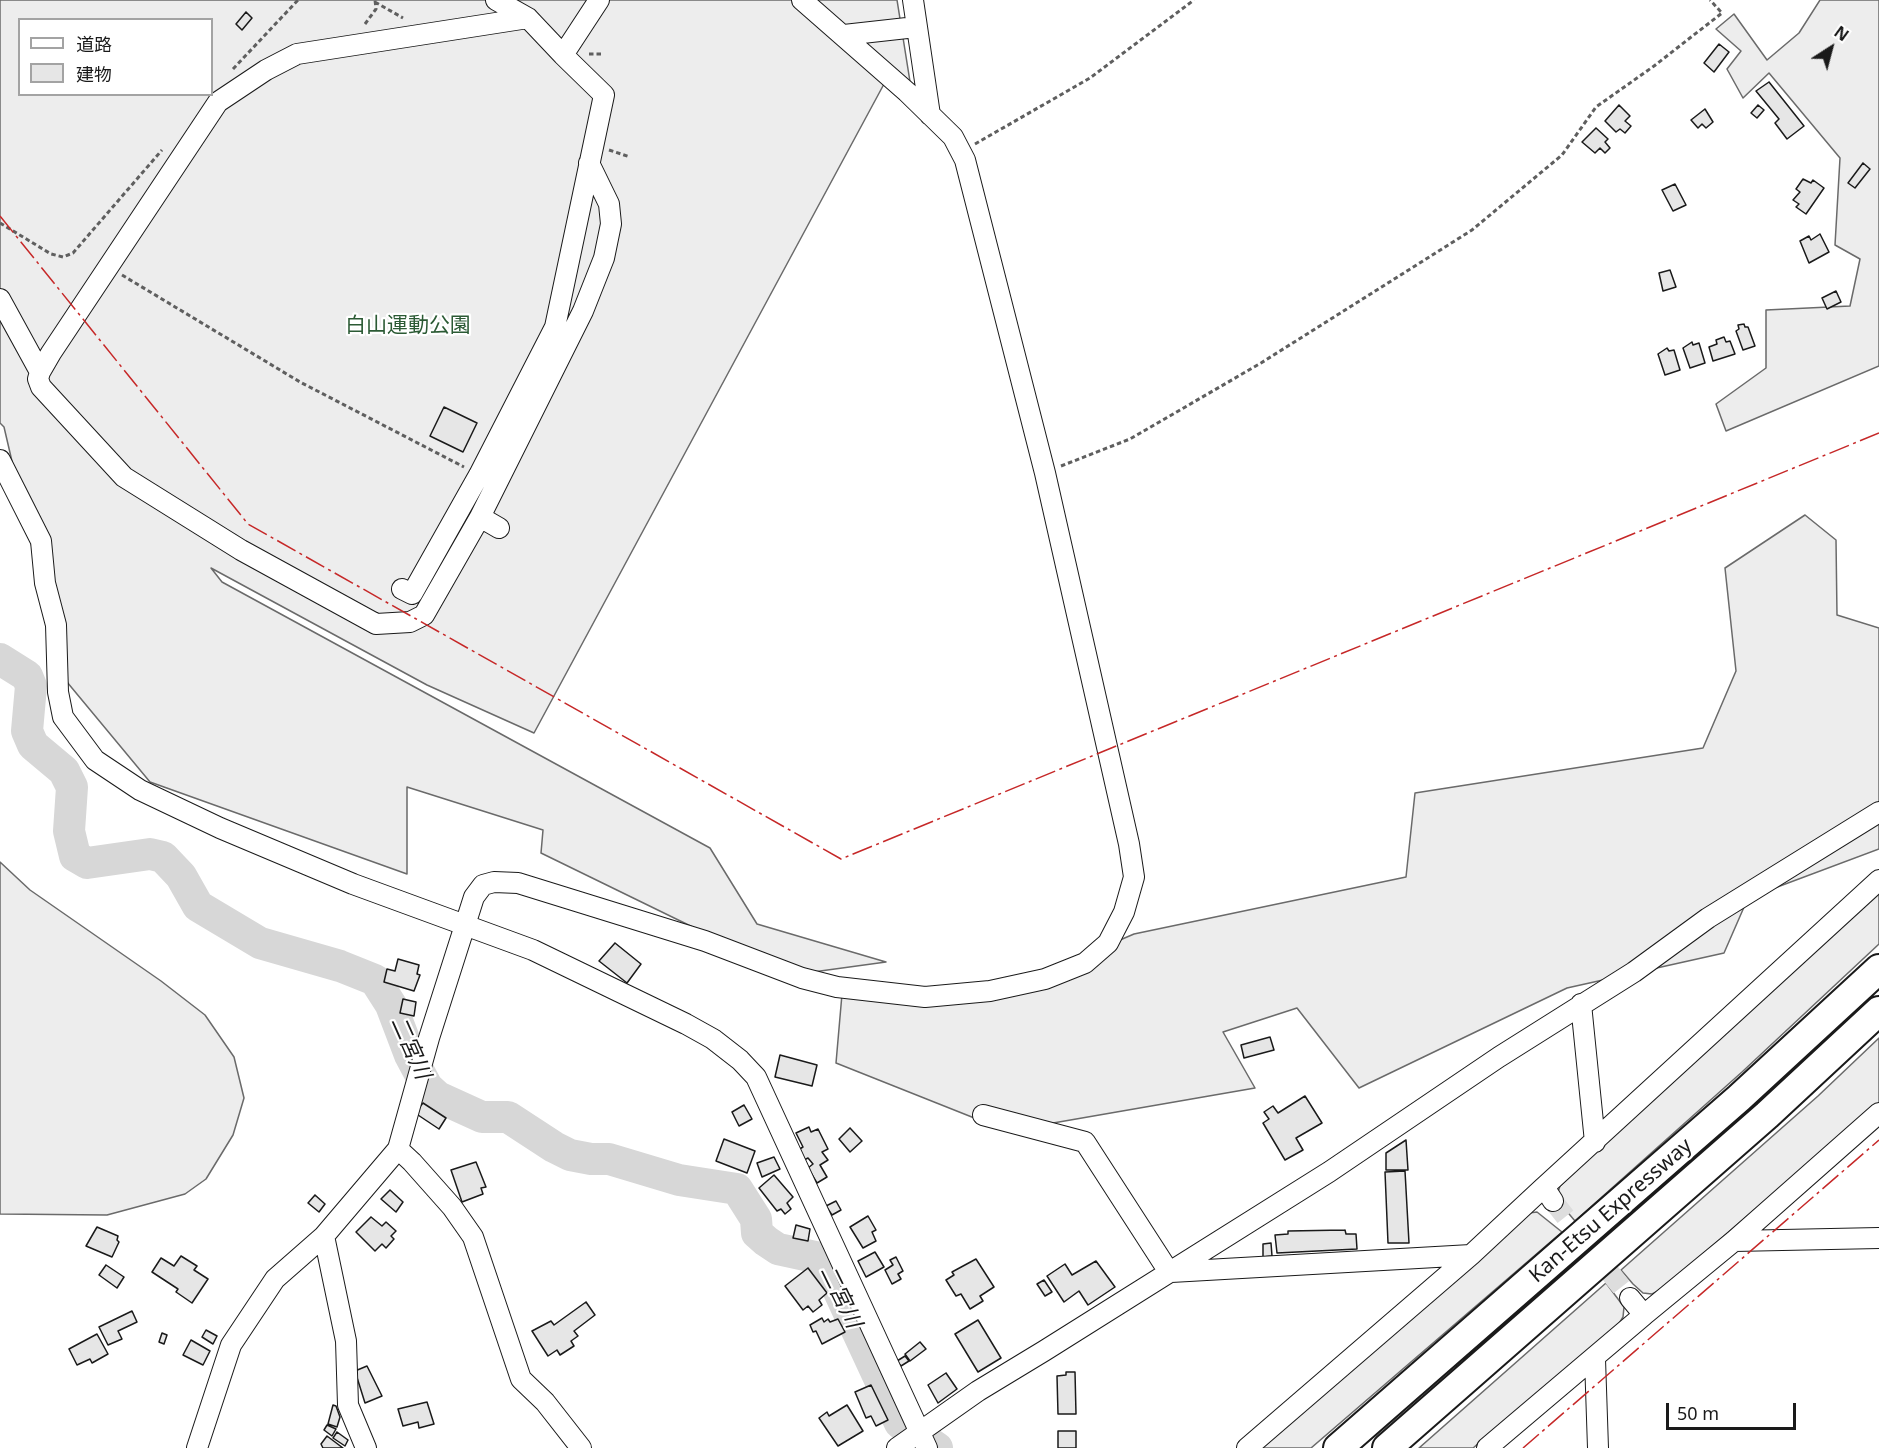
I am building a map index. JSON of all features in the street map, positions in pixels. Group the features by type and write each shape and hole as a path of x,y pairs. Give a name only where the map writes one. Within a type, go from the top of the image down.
{"highway":[{"name":"Kan-Etsu Expressway","path":"1338,1448 1739,1098 1879,969"},
{"name":"Kan-Etsu Expressway","path":"1387,1448 1767,1115 1879,1011"}],"street":[{"path":"402,589 412,594 479,475 555,327 604,95 528,18 496,0"},
{"path":"563,55 599,0"},
{"path":"197,1448 231,1345 275,1279 324,1236 398,1149 429,1038 467,926 474,897 483,885 505,881 705,941 802,978 837,987 925,997 990,991 1045,979 1085,963 1108,943 1124,912 1134,877 1103,721 1045,473 987,243 961,152 953,138 930,115 802,0"},
{"path":"913,0 930,115"},
{"path":"528,18 297,54 266,70 219,102 40,372 38,379 41,387 124,477 241,550 376,624 410,622 424,615 480,517 583,311 604,258 611,224 609,204 589,163"},
{"path":"844,36 916,27"},
{"path":"0,299 40,372"},
{"path":"0,460 41,541 45,583 56,625 58,692 63,717 95,760 140,790 220,828 353,884 533,950 686,1024 713,1039 740,1060 756,1077 923,1441"},
{"path":"480,517 499,528"},
{"path":"897,1448 923,1441 978,1390 1329,1172 1581,1004 1634,972 1708,918 1879,812"},
{"path":"1247,1448 1471,1255 1549,1194 1595,1142 1879,880"},
{"path":"1581,1004 1595,1142"},
{"path":"1487,1448 1734,1241 1879,1113"},
{"path":"982,1115 1085,1142 1169,1272"},
{"path":"398,1149 452,1207 473,1237 521,1379 545,1402 581,1448"},
{"path":"324,1236 346,1341 348,1405 366,1448"},
{"path":"1734,1241 1879,1238"},
{"path":"1169,1272 1471,1255"},
{"path":"1630,1298 1644,1315"},
{"path":"1595,1359 1598,1448"}],"path":[{"path":"226,77 298,0"},
{"path":"961,152 1090,78 1194,0"},
{"path":"1045,473 1130,439 1261,363 1472,230 1562,155 1596,107 1654,66 1722,13 1710,0"},
{"path":"0,223 51,254 63,257 74,254 168,144"},
{"path":"108,267 300,382 479,475"}],"shaded area":[{"name":"白山運動公園","path":"0,0 897,0 915,113 884,84 534,733 427,685 211,568 222,582 710,848 757,924 886,962 791,975 541,853 543,830 407,787 407,874 150,782 62,676 4,427 0,423"},
{"path":"1820,0 1879,0 1879,366 1726,431 1716,404 1766,368 1766,310 1850,306 1860,259 1835,245 1840,158 1769,73 1743,98 1727,69 1741,51 1716,29 1734,14 1767,60 1799,33"},
{"path":"1805,515 1836,540 1837,615 1879,628 1879,849 1748,898 1724,953 1567,988 1359,1088 1297,1008 1223,1032 1255,1088 1007,1131 836,1063 842,994 1003,990 1134,934 1406,877 1415,793 1703,748 1736,671 1725,568"},
{"path":"0,862 30,890 161,981 205,1015 234,1057 244,1098 233,1135 206,1179 185,1194 107,1215 0,1214"},
{"path":"1879,883 1879,944 1742,1072 1575,1221 1559,1202 1557,1195 1560,1186"},
{"path":"1879,1038 1879,1103 1662,1289 1652,1294 1643,1293 1633,1284 1621,1270 1818,1096"},
{"path":"1537,1212 1562,1232 1311,1448 1262,1448 1529,1213"},
{"path":"1606,1283 1624,1307 1623,1317 1617,1327 1473,1448 1419,1448"}],"building":[{"path":"246,12 252,18 242,30 236,24"},
{"path":"1719,44 1729,52 1714,72 1704,63"},
{"path":"1769,82 1804,126 1787,139 1775,123 1779,119 1756,91"},
{"path":"1619,105 1630,116 1625,121 1631,126 1625,133 1620,129 1616,132 1605,121"},
{"path":"1758,105 1764,110 1757,118 1751,113"},
{"path":"1705,109 1713,122 1706,128 1702,124 1698,128 1691,120"},
{"path":"1596,128 1608,139 1605,142 1610,148 1605,153 1600,148 1595,153 1582,142"},
{"path":"1863,163 1870,169 1855,188 1848,183"},
{"path":"1803,179 1811,183 1813,180 1824,188 1806,214 1796,207 1799,204 1793,200 1800,192 1796,189"},
{"path":"1675,184 1686,205 1673,211 1662,190"},
{"path":"1820,234 1829,252 1809,263 1800,241 1809,236 1811,240"},
{"path":"1670,270 1676,287 1663,291 1659,273"},
{"path":"1836,291 1841,302 1827,309 1822,298"},
{"path":"1744,324 1748,327 1755,346 1743,350 1736,331 1739,329 1738,325"},
{"path":"1724,337 1726,342 1730,341 1735,354 1713,361 1709,347 1717,344 1716,340"},
{"path":"1692,342 1693,345 1699,343 1705,363 1690,368 1683,348"},
{"path":"1667,348 1669,351 1674,350 1680,370 1665,375 1658,354"},
{"path":"444,407 477,423 463,452 430,436"},
{"path":"615,943 641,964 627,983 599,961"},
{"path":"398,959 419,965 417,974 420,975 414,991 384,982 387,969 395,971"},
{"path":"403,999 416,1002 414,1016 400,1013"},
{"path":"1270,1037 1274,1050 1244,1058 1241,1045"},
{"path":"780,1055 817,1065 812,1086 775,1077"},
{"path":"1305,1096 1322,1123 1296,1138 1303,1150 1285,1160 1263,1123 1269,1119 1264,1112 1273,1106 1278,1113"},
{"path":"423,1103 446,1118 439,1129 415,1113"},
{"path":"744,1105 752,1119 739,1126 732,1112"},
{"path":"809,1127 811,1132 818,1129 828,1149 822,1152 828,1160 820,1165 827,1177 817,1183 808,1168 813,1164 808,1158 804,1160 798,1150 803,1147 796,1133"},
{"path":"850,1128 862,1141 850,1152 839,1139"},
{"path":"724,1139 755,1151 747,1173 716,1161"},
{"path":"1406,1140 1408,1170 1386,1170 1386,1153"},
{"path":"774,1157 780,1169 762,1177 757,1163"},
{"path":"476,1162 486,1187 481,1188 483,1194 462,1202 451,1170"},
{"path":"1405,1171 1409,1243 1388,1243 1385,1172"},
{"path":"774,1175 793,1197 787,1203 791,1209 785,1214 781,1209 777,1211 759,1188"},
{"path":"390,1190 403,1202 396,1212 381,1199"},
{"path":"315,1195 325,1204 319,1212 308,1203"},
{"path":"836,1201 841,1210 832,1215 826,1206"},
{"path":"868,1216 876,1230 872,1232 876,1241 863,1248 850,1227"},
{"path":"371,1217 382,1226 386,1222 396,1231 391,1236 394,1239 386,1248 382,1244 375,1251 356,1232"},
{"path":"796,1225 810,1229 808,1241 793,1238"},
{"path":"97,1227 118,1236 119,1242 112,1257 86,1246"},
{"path":"1345,1230 1346,1234 1356,1234 1357,1249 1277,1253 1275,1235 1288,1234 1288,1231"},
{"path":"1271,1243 1272,1256 1263,1257 1263,1244"},
{"path":"875,1252 884,1267 866,1277 858,1261"},
{"path":"181,1256 197,1266 194,1270 208,1279 192,1303 176,1292 178,1289 152,1272 161,1258 174,1266"},
{"path":"896,1257 903,1271 898,1274 901,1279 892,1284 885,1270 893,1265 890,1260"},
{"path":"976,1259 994,1287 980,1296 983,1301 970,1309 961,1294 956,1296 946,1280 954,1275 952,1272"},
{"path":"1096,1261 1115,1287 1088,1305 1079,1291 1064,1302 1047,1276 1065,1264 1072,1275"},
{"path":"106,1265 124,1277 117,1288 99,1275"},
{"path":"808,1268 827,1293 819,1300 822,1305 813,1312 808,1306 803,1310 785,1286"},
{"path":"1044,1280 1052,1292 1045,1296 1037,1284"},
{"path":"586,1302 595,1315 574,1331 578,1336 571,1341 574,1346 560,1355 557,1350 548,1356 532,1331 551,1321 554,1325"},
{"path":"132,1311 137,1322 118,1331 122,1339 108,1345 99,1327"},
{"path":"822,1318 824,1322 828,1319 830,1322 838,1319 845,1332 822,1344 816,1331 813,1332 810,1325"},
{"path":"978,1320 1001,1358 978,1372 955,1334"},
{"path":"206,1330 217,1336 213,1344 202,1337"},
{"path":"162,1333 167,1335 164,1344 159,1342"},
{"path":"97,1334 108,1354 92,1363 90,1359 77,1365 69,1349"},
{"path":"191,1340 210,1351 203,1365 183,1355"},
{"path":"920,1342 926,1349 910,1361 905,1354"},
{"path":"905,1356 909,1361 901,1366 897,1361"},
{"path":"367,1366 382,1396 365,1403 355,1371"},
{"path":"1066,1372 1075,1372 1076,1414 1058,1414 1057,1376 1066,1375"},
{"path":"946,1373 957,1389 938,1403 928,1385"},
{"path":"871,1385 888,1420 876,1426 871,1416 866,1418 855,1392"},
{"path":"427,1402 434,1424 419,1428 418,1422 403,1426 398,1409"},
{"path":"333,1405 336,1406 340,1417 337,1427 328,1424"},
{"path":"847,1405 863,1431 838,1446 819,1418 827,1412 829,1416"},
{"path":"327,1425 336,1429 332,1436 324,1430"},
{"path":"1058,1431 1076,1431 1076,1448 1058,1448"},
{"path":"337,1432 348,1440 345,1446 333,1438"},
{"path":"327,1436 343,1448 323,1448 321,1444"}],"waterway":[{"name":"二宮川","path":"0,659 27,676 31,686 27,731 33,745 64,771 72,787 69,831 75,856 87,863 150,854 163,857 181,876 198,906 260,943 340,966 375,980 391,1005 410,1055 427,1087 438,1097 482,1117 508,1117 570,1155 591,1159 609,1159 679,1180 737,1189 756,1219 757,1233 766,1241 778,1249 824,1259 900,1423 937,1448"}],"tunnel":[{"path":"1553,1201 1630,1298"}],"power":[{"path":"0,216 248,524 841,859 1879,433"},
{"path":"1523,1448 1879,1140"}]}
